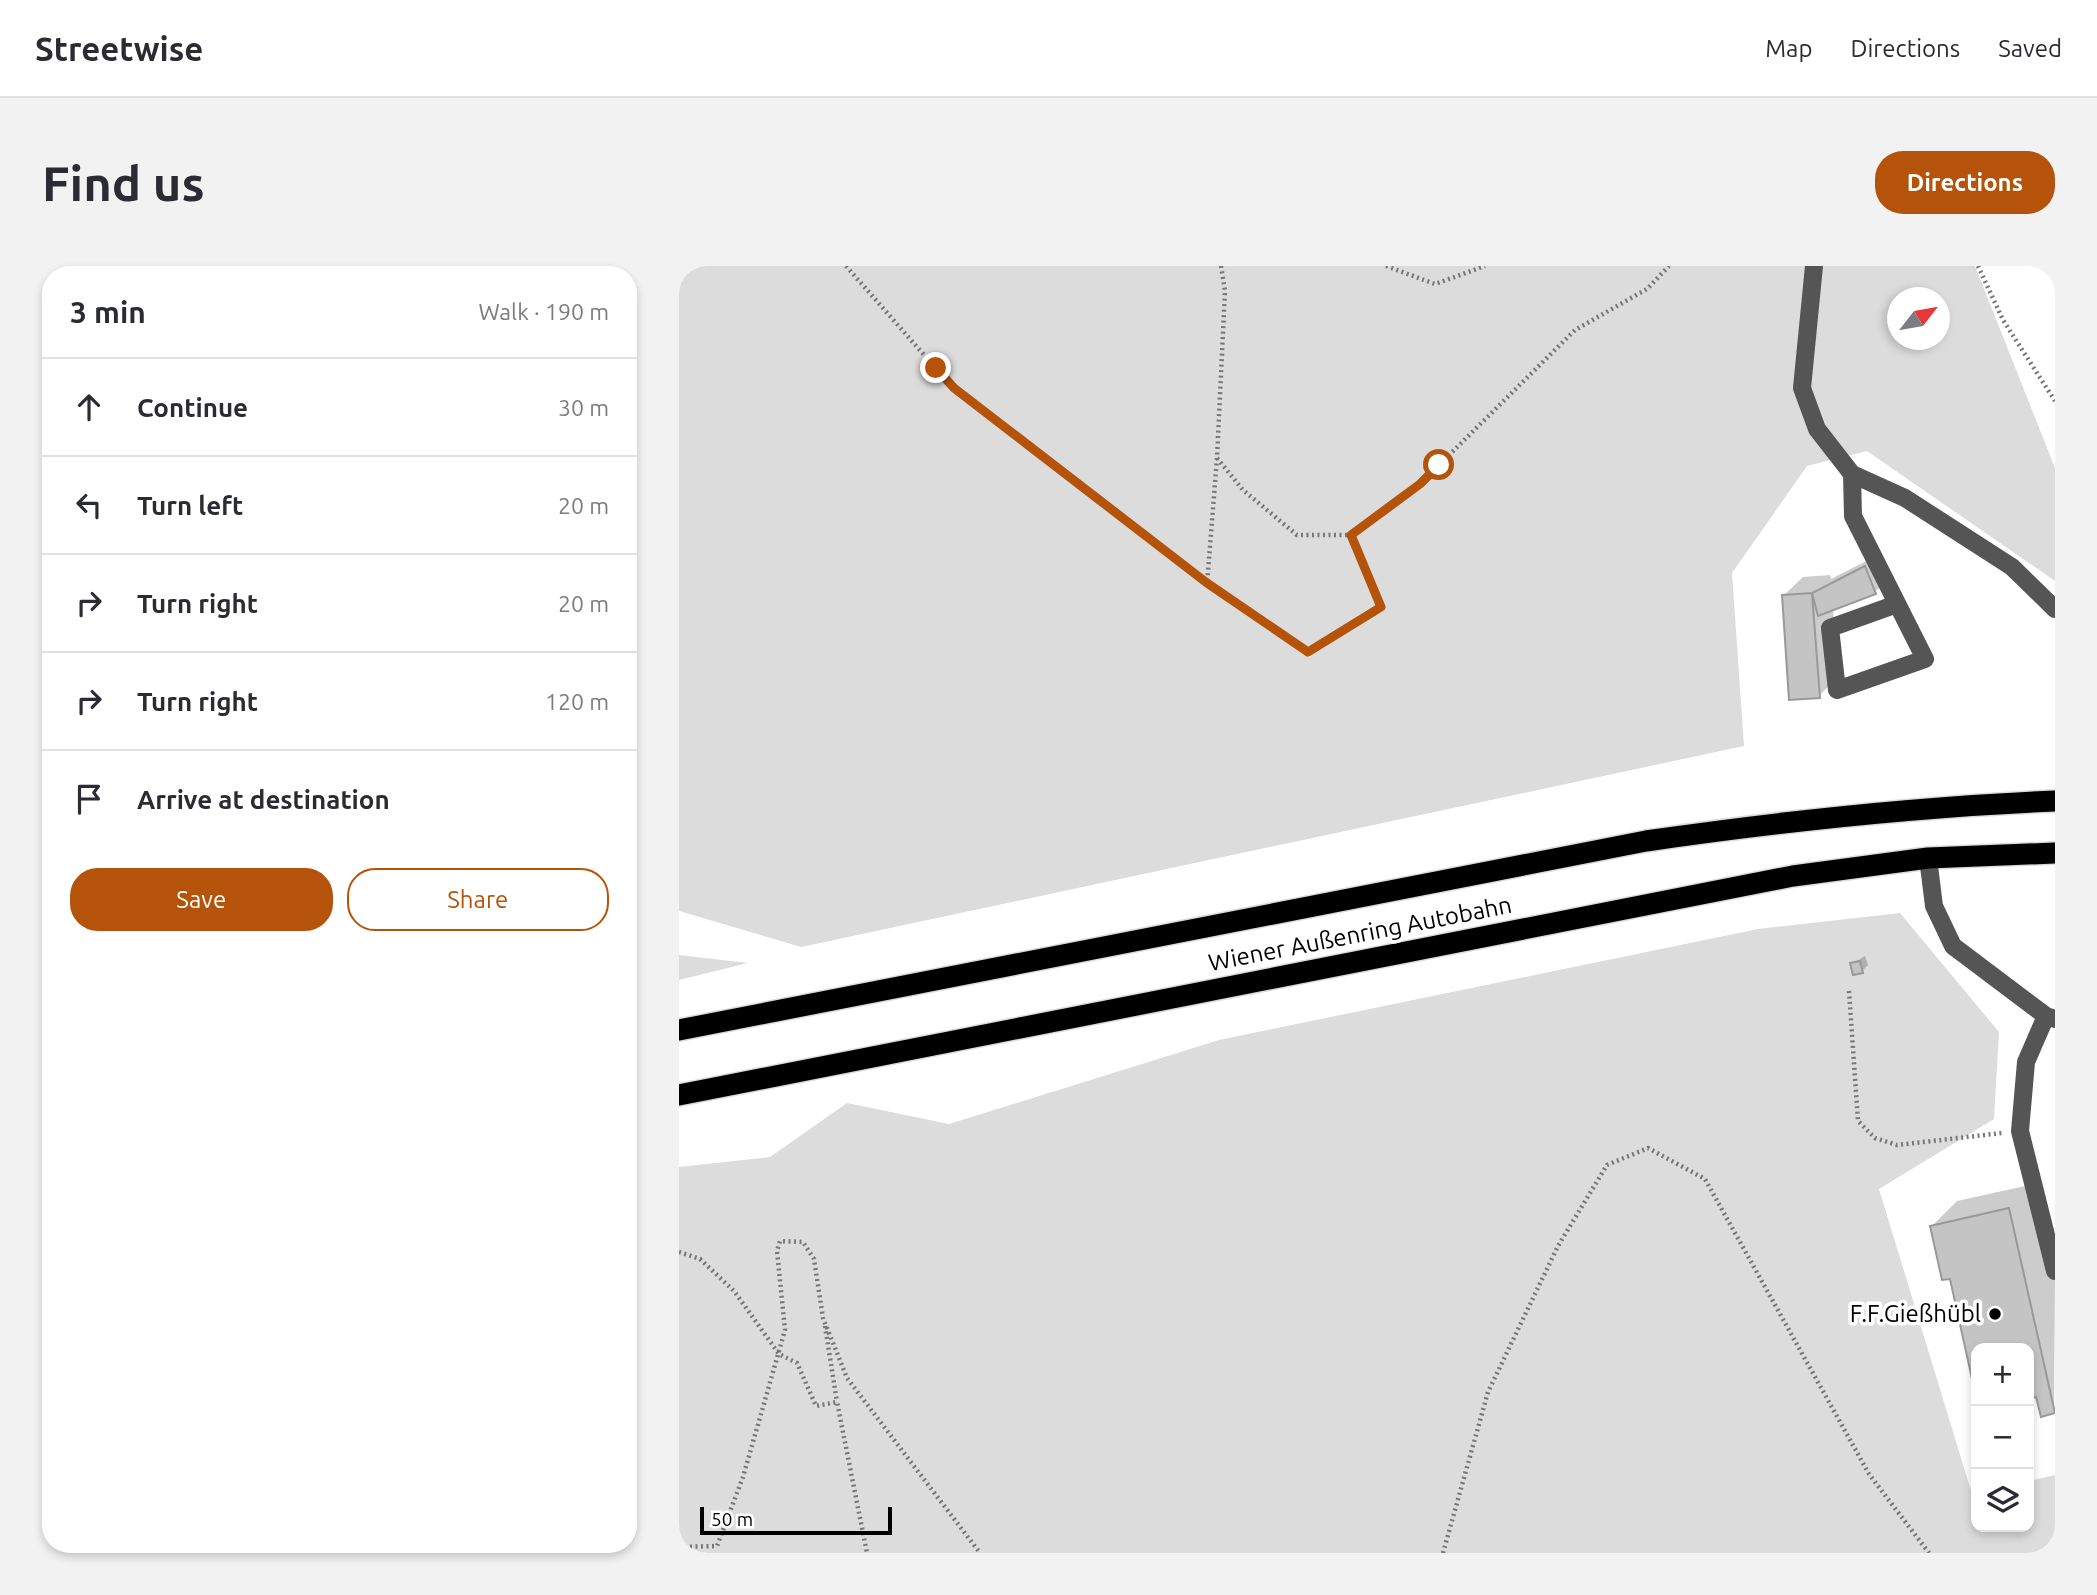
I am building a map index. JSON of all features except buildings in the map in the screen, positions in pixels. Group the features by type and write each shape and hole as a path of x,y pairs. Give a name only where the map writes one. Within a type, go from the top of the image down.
{"highway":[{"name":"Wiener Außenring Autobahn","path":"679,1030 1646,841 1786,821 1924,807 2055,801"},
{"name":"Wiener Außenring Autobahn","path":"679,1095 1793,876 1928,858 2055,853"}],"street":[{"path":"1814,266 1802,388 1818,429 1852,474 1905,498 2012,567 2055,609"},
{"path":"1852,474 1853,516 1925,659 1837,690 1830,628 1897,604"},
{"path":"1928,858 1934,906 1953,946 2051,1018 2027,1062 2020,1131 2055,1271"}],"path":[{"path":"846,266 954,388 1207,583 1308,652 1381,607 1351,535"},
{"path":"1207,583 1217,458 1225,291 1221,266"},
{"path":"1386,266 1435,284 1485,266"},
{"path":"1217,458 1243,489 1297,535 1351,535 1420,484 1575,330 1647,289 1669,266"},
{"path":"1978,266 2003,320 2055,401"},
{"path":"1849,991 1858,1121 1875,1138 1897,1145 2020,1131"},
{"path":"1443,1553 1488,1392 1558,1246 1607,1165 1648,1147 1705,1179 1869,1474 1929,1553"},
{"path":"679,1547 717,1546 743,1478 785,1330 777,1251 780,1241 803,1242 814,1259 837,1402 867,1553"},
{"path":"679,1252 699,1259 734,1291 779,1354 797,1363 816,1406 837,1402"},
{"path":"823,1318 847,1378 980,1553"}],"shaded area":[{"path":"679,266 1975,266 2055,468 2055,581 1867,451 1807,466 1732,573 1744,746 801,947 679,911"},
{"path":"1900,913 1999,1032 1994,1119 1879,1189 1971,1491 1971,1532 2034,1532 2034,1480 2055,1475 2055,1553 679,1553 679,1167 770,1157 847,1103 949,1124 1219,1040 1758,929"},
{"path":"679,955 748,963 679,980"}],"place":[{"name":"F.F.Gießhübl","path":"1995,1314"}],"route":[{"path":"936,368 954,388 1186,567 1308,652 1381,607 1351,535 1420,484 1439,465"}]}
